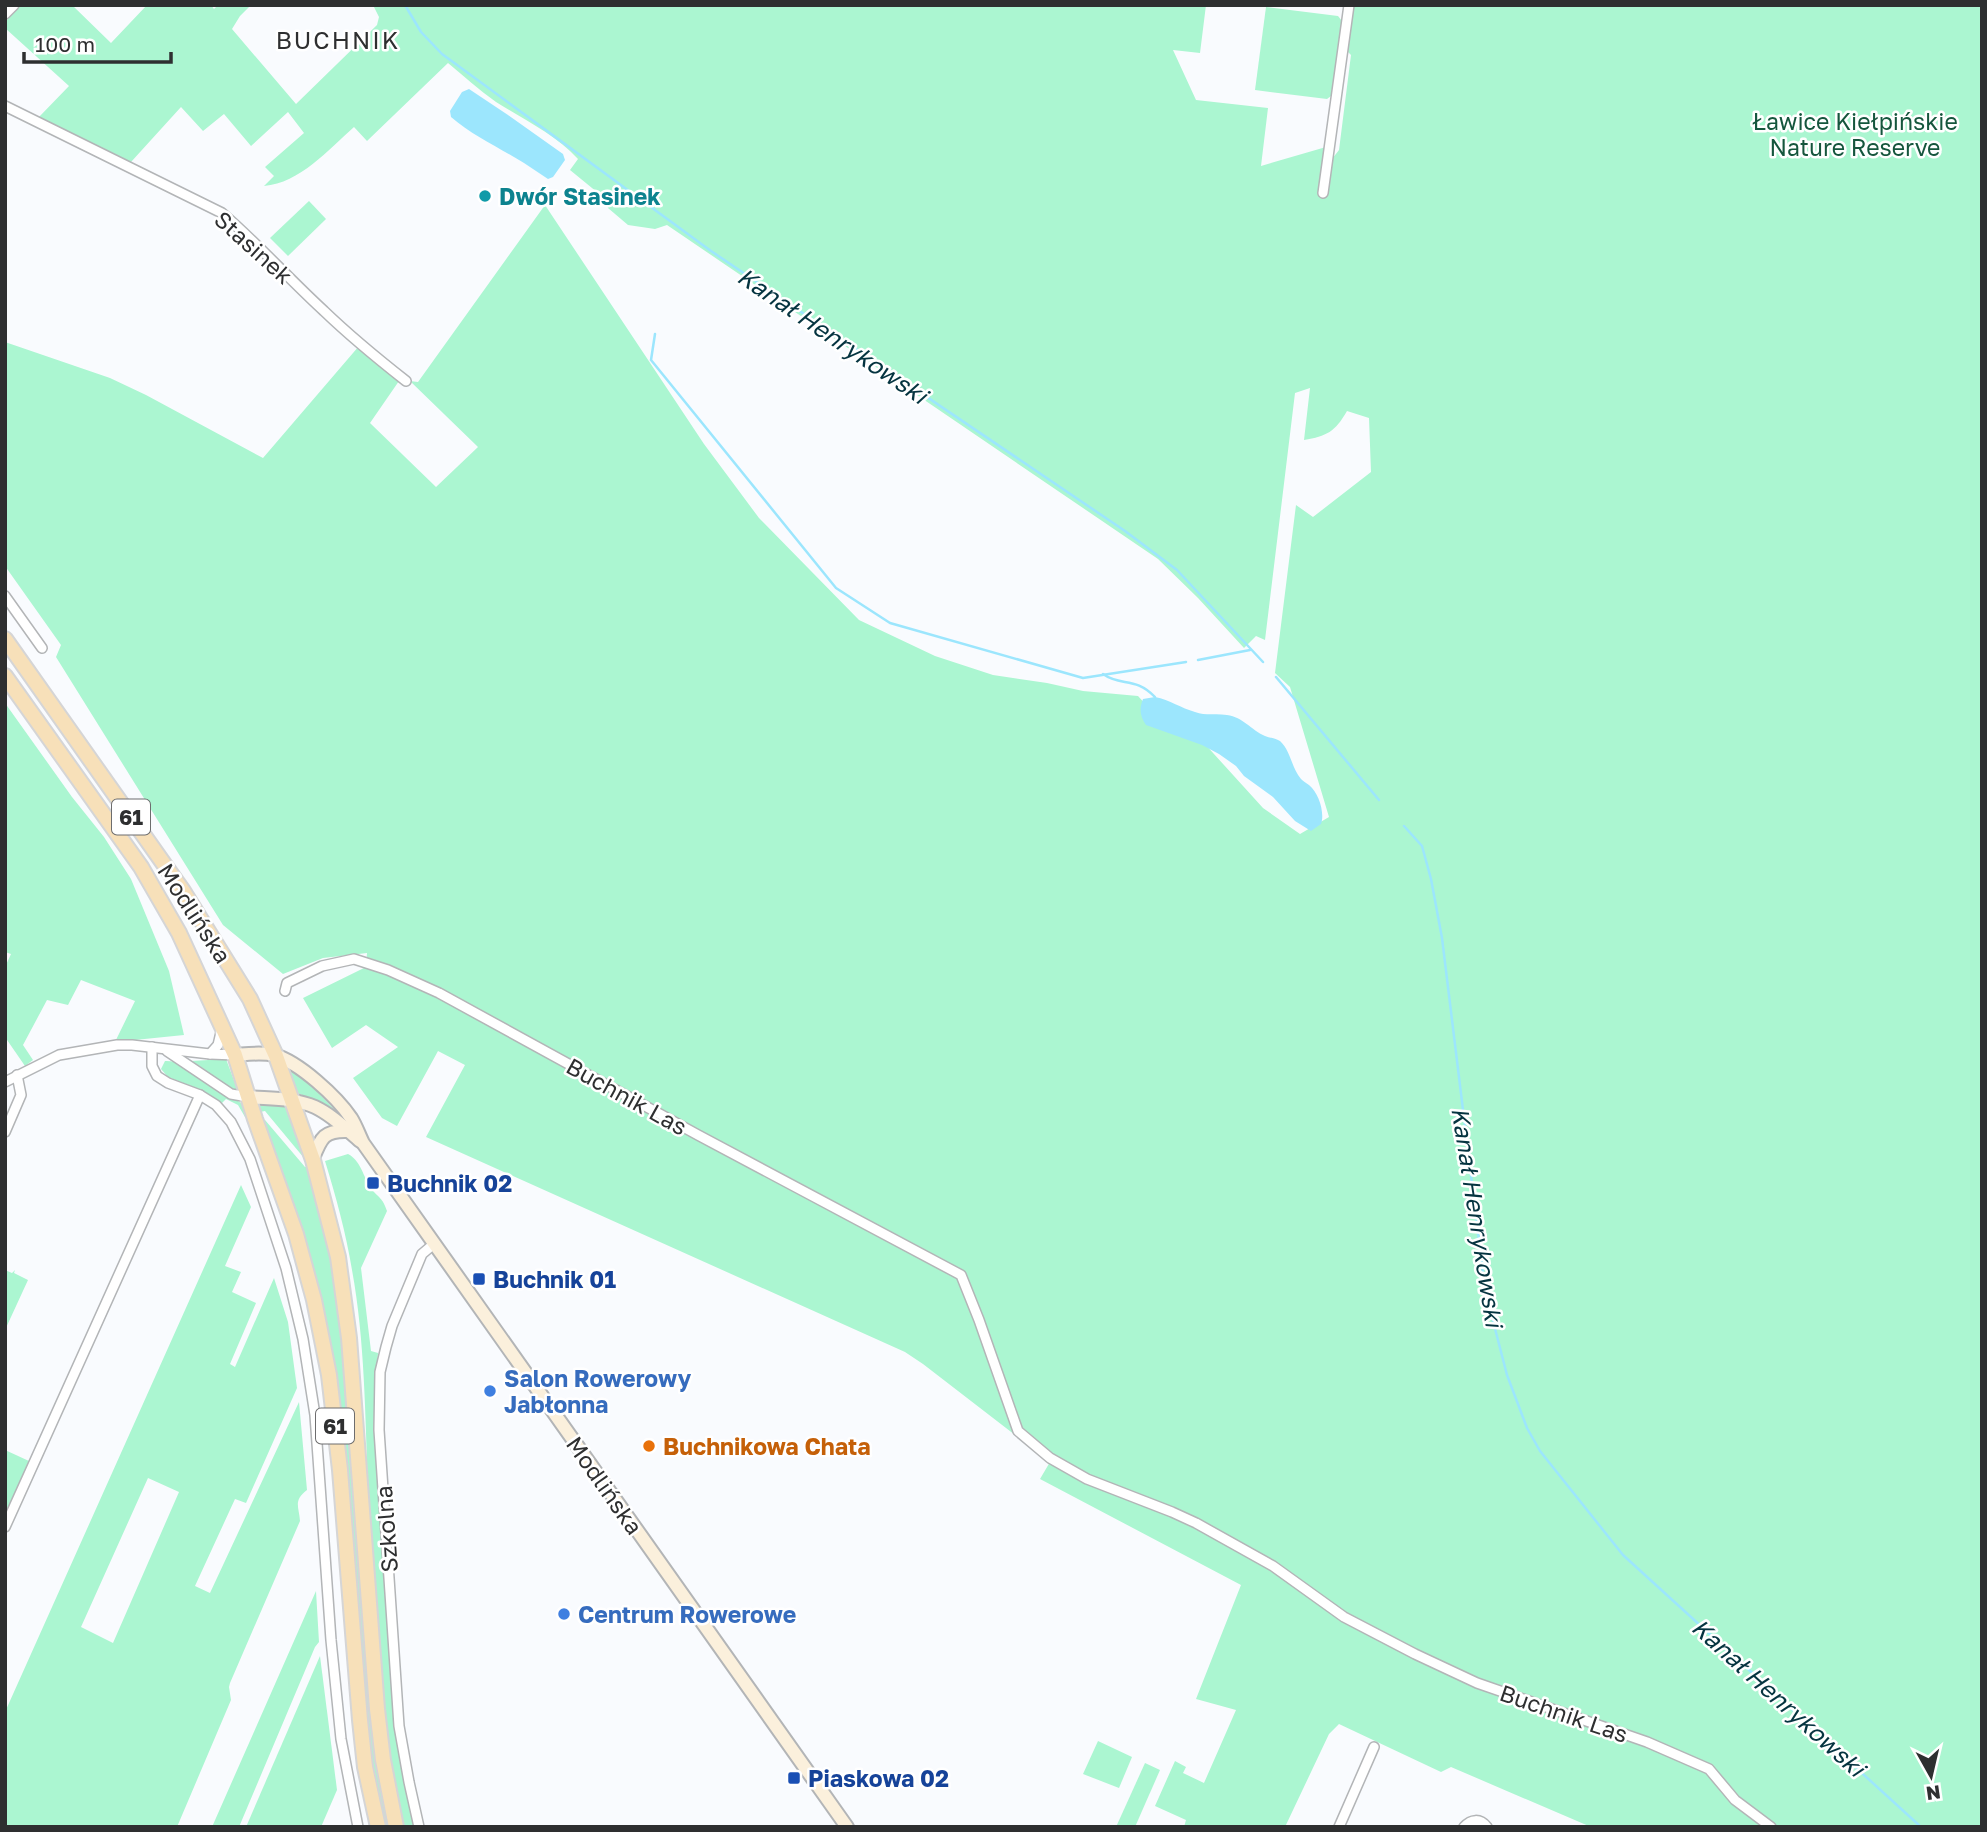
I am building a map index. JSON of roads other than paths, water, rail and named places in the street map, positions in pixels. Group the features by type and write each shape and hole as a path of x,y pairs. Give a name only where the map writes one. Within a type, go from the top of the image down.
{"main road":[{"name":"Modlińska","path":"5,639 183,891 250,999 276,1056 316,1081 351,1119 363,1143 847,1827"},
{"name":"Modlińska","path":"5,676 141,867 179,933 235,1055"},
{"path":"235,1055 256,1053 276,1056"},
{"name":"61","path":"235,1055 296,1234 314,1300 329,1375 340,1470 365,1767 378,1827"},
{"name":"61","path":"276,1056 313,1159 333,1236 344,1295 377,1709 383,1760 396,1827"},
{"name":"Modlińska","path":"248,1097 293,1101 315,1107 363,1143"},
{"path":"313,1159 326,1135 334,1130 348,1131"}],"street":[{"path":"5,14 14,5"},
{"path":"1324,193 1349,5"},
{"name":"Stasinek","path":"5,106 222,214 251,238 368,351 406,381"},
{"path":"5,596 42,648"},
{"name":"Buchnik Las","path":"286,987 322,966 354,959 401,976 439,993 961,1275 1018,1431 1050,1458 1087,1479 1172,1512 1239,1547 1273,1566 1344,1617 1477,1683 1692,1760 1709,1769 1735,1800 1771,1827"},
{"path":"210,1054 218,1045 222,1023"},
{"path":"5,1082 59,1055 117,1045 235,1055"},
{"path":"157,1048 152,1066 157,1076 200,1095 221,1109 240,1137 284,1260 303,1339 315,1415 325,1572 341,1739 358,1827"},
{"path":"157,1048 232,1094 248,1097"},
{"path":"5,1132 21,1095 17,1075"},
{"path":"5,1527 200,1095"},
{"name":"Szkolna","path":"419,1827 399,1726 379,1399 380,1371 392,1326 422,1254 435,1243"},
{"path":"1339,1827 1374,1747"},
{"path":"1464,1827 1473,1820 1479,1820 1488,1827"}],"water":[{"path":"469,89 563,154 565,160 553,177 548,179 451,117 450,111 462,92"},
{"path":"1155,697 1199,713 1233,716 1265,736 1280,741 1287,749 1301,779 1313,789 1318,798 1322,809 1321,824 1311,831 1295,821 1273,797 1219,754 1146,725 1141,712 1143,699"}],"waterway":[{"name":"Kanał Henrykowski","path":"405,5 421,32 442,54 711,251 1125,531 1177,570 1263,662"},
{"path":"655,334 651,360 836,588 890,623 1083,678 1186,662"},
{"path":"1198,660 1250,650"},
{"path":"1103,674 1141,686 1155,697"},
{"name":"Kanał Henrykowski","path":"1276,677 1379,800"},
{"name":"Kanał Henrykowski","path":"1404,826 1422,846 1431,879 1442,938 1485,1290 1507,1375 1527,1428 1540,1451 1623,1555 1921,1827"}],"place":[{"name":"Dwór Stasinek","path":"485,196"},
{"name":"Buchnik 02","path":"373,1183"},
{"name":"Buchnik 01","path":"479,1279"},
{"name":"Salon Rowerowy Jabłonna","path":"490,1391"},
{"name":"Buchnikowa Chata","path":"649,1446"},
{"name":"Centrum Rowerowe","path":"564,1614"},
{"name":"Piaskowa 02","path":"794,1778"}],"district":[{"name":"BUCHNIK","path":"338,39"}],"park label":[{"name":"Ławice Kiełpińskie Nature Reserve","path":"1855,134"}]}
